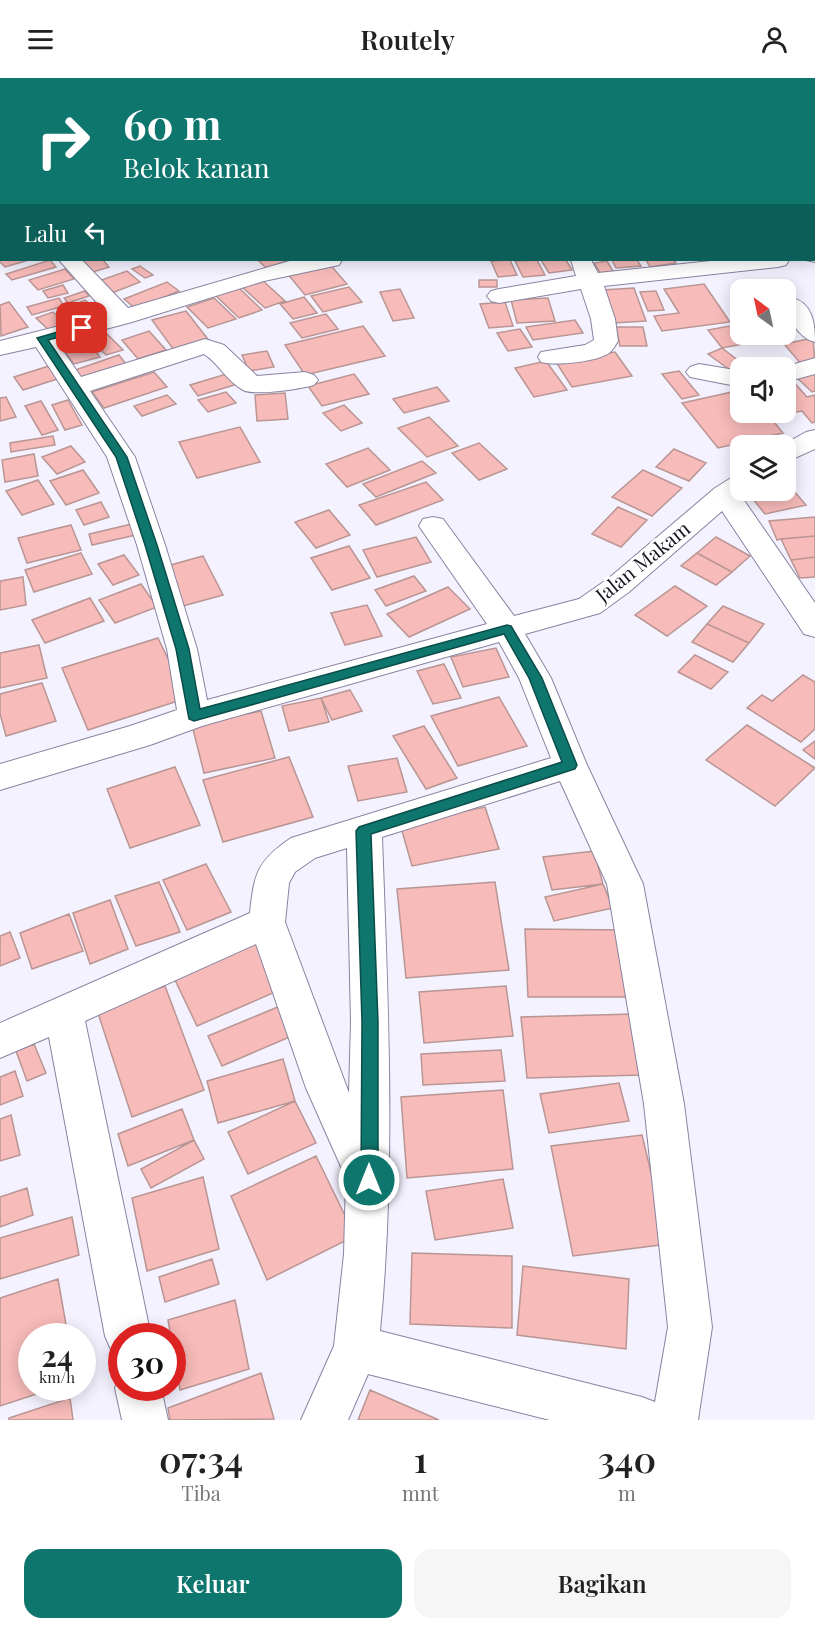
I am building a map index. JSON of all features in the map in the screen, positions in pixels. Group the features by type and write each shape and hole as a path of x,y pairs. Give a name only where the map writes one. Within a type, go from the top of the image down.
{"street":[{"path":"71,261 123,317"},
{"path":"0,348 123,317 255,267 302,261"},
{"path":"550,357 589,354 606,345 608,340 590,281 580,261"},
{"path":"499,296 705,263 754,261"},
{"path":"796,310 815,335"},
{"path":"42,338 121,457 151,545 182,649 194,716"},
{"path":"74,388 205,346 215,350 251,384 305,380"},
{"path":"796,371 815,366"},
{"path":"699,372 730,377"},
{"path":"796,448 815,438"},
{"name":"Jalan Makam","path":"0,777 138,736 194,716 589,606 619,585 730,492"},
{"path":"740,501 815,626"},
{"path":"433,526 507,629 535,678 570,765 625,884 664,1104 690,1327 675,1420"},
{"path":"369,1180 326,1088 267,922 271,881 283,862 303,848 364,831 570,765"},
{"path":"324,1420 356,1348 366,1254 370,1022 364,831"},
{"path":"0,1041 267,922"},
{"path":"64,1013 125,1323"},
{"path":"356,1348 642,1420"},
{"path":"141,1401 145,1420"}],"building":[{"path":"0,261 26,261 5,267"},
{"path":"47,261 51,261 56,267 12,280 6,274"},
{"path":"83,261 104,261 109,267 93,272"},
{"path":"259,261 288,261 266,268"},
{"path":"327,261 347,284 305,295 286,272"},
{"path":"491,261 510,261 517,275 498,277"},
{"path":"515,261 538,261 545,275 523,277"},
{"path":"542,261 567,261 572,270 549,273"},
{"path":"607,261 614,273 601,274 594,263"},
{"path":"612,261 638,261 641,266 616,268"},
{"path":"647,261 675,261 676,263 650,267"},
{"path":"140,266 153,275 145,278 132,269"},
{"path":"65,269 74,279 38,290 29,280"},
{"path":"127,271 140,282 107,295 93,283"},
{"path":"261,279 285,301 265,308 241,286"},
{"path":"479,280 497,280 497,287 479,287"},
{"path":"167,282 179,291 136,309 124,299"},
{"path":"704,284 730,322 662,331 654,316 679,313 664,289"},
{"path":"63,285 68,293 48,298 43,291"},
{"path":"236,285 262,310 239,318 213,293"},
{"path":"349,287 362,302 323,312 311,296"},
{"path":"634,288 646,321 614,323 602,290"},
{"path":"400,289 414,318 393,321 380,292"},
{"path":"85,291 89,296 68,303 64,298"},
{"path":"656,291 664,310 648,311 640,292"},
{"path":"304,297 317,313 293,319 280,304"},
{"path":"59,298 64,306 32,315 27,307"},
{"path":"214,298 236,319 208,328 187,307"},
{"path":"548,298 555,321 517,323 511,300"},
{"path":"85,300 99,312 74,322 60,310"},
{"path":"9,302 28,327 1,336 0,305"},
{"path":"505,302 513,326 489,328 480,304"},
{"path":"186,311 211,343 176,353 152,320"},
{"path":"53,312 67,324 50,331 36,318"},
{"path":"326,314 338,329 302,338 290,323"},
{"path":"575,320 583,333 533,340 526,327"},
{"path":"363,326 385,356 305,375 285,345"},
{"path":"730,326 730,345 738,345 722,348 708,330"},
{"path":"616,327 643,327 647,346 620,346"},
{"path":"520,329 532,347 508,351 497,333"},
{"path":"149,331 166,350 138,359 122,340"},
{"path":"106,333 123,350 106,355 90,339"},
{"path":"813,338 815,363 802,365 785,345 796,345 796,342"},
{"path":"87,341 100,357 74,364 62,348"},
{"path":"722,348 734,357 730,357 730,370 708,354"},
{"path":"267,351 274,367 249,371 242,355"},
{"path":"615,352 632,376 572,387 556,362"},
{"path":"119,355 130,369 83,384 72,371"},
{"path":"546,361 567,390 534,397 515,368"},
{"path":"49,366 57,379 23,390 14,377"},
{"path":"815,369 815,391 812,392 796,374"},
{"path":"679,371 699,395 682,399 662,374"},
{"path":"154,372 167,387 104,408 92,392"},
{"path":"233,372 241,383 198,396 190,385"},
{"path":"354,374 369,394 322,406 308,386"},
{"path":"796,385 807,397 815,395 815,422 812,423 802,411 796,412"},
{"path":"437,387 449,401 404,413 393,399"},
{"path":"226,392 236,403 208,412 198,400"},
{"path":"730,392 730,423 775,423 783,433 730,435 730,445 718,448 682,403"},
{"path":"285,393 288,419 257,421 255,395"},
{"path":"167,395 176,404 142,416 134,406"},
{"path":"6,397 16,417 0,421 0,398"},
{"path":"68,400 82,425 65,430 52,405"},
{"path":"41,401 58,430 42,435 25,406"},
{"path":"344,405 362,423 341,431 323,413"},
{"path":"429,417 458,446 427,457 398,428"},
{"path":"240,427 260,462 197,478 179,442"},
{"path":"53,436 55,445 11,452 10,443"},
{"path":"479,443 507,469 479,480 452,453"},
{"path":"71,446 85,462 57,474 42,457"},
{"path":"368,448 390,470 347,487 326,464"},
{"path":"674,449 706,463 689,481 656,467"},
{"path":"34,454 38,476 5,482 2,460"},
{"path":"422,461 436,473 376,497 363,484"},
{"path":"83,470 99,493 66,505 50,481"},
{"path":"643,470 682,488 652,516 612,497"},
{"path":"38,480 54,504 22,515 6,491"},
{"path":"426,482 443,500 376,525 359,505"},
{"path":"796,493 806,505 765,514 754,501 796,501"},
{"path":"101,502 109,517 84,525 76,510"},
{"path":"618,507 647,520 621,547 592,534"},
{"path":"329,510 350,535 316,548 295,522"},
{"path":"815,517 815,536 777,540 769,521"},
{"path":"132,524 136,535 92,545 89,534"},
{"path":"71,525 81,550 27,563 18,538"},
{"path":"815,536 815,557 791,560 781,539"},
{"path":"416,537 431,562 377,577 363,550"},
{"path":"716,537 750,556 732,572 697,553"},
{"path":"349,546 370,578 332,590 311,558"},
{"path":"81,553 92,574 34,592 25,570"},
{"path":"697,553 732,572 716,585 681,566"},
{"path":"124,555 139,575 113,585 98,564"},
{"path":"203,556 223,595 179,607 160,568"},
{"path":"815,557 815,577 800,578 791,560"},
{"path":"414,576 426,591 386,606 375,590"},
{"path":"23,577 26,605 0,610 0,581"},
{"path":"141,584 157,607 115,623 99,600"},
{"path":"675,586 707,606 667,636 635,615"},
{"path":"448,587 470,609 409,637 387,614"},
{"path":"90,598 104,621 45,643 32,620"},
{"path":"367,605 382,636 345,645 331,613"},
{"path":"723,606 764,624 749,643 707,624"},
{"path":"707,624 749,643 733,662 692,642"},
{"path":"158,638 187,698 88,730 62,668"},
{"path":"39,645 47,678 0,688 0,653"},
{"path":"496,648 509,677 463,687 451,657"},
{"path":"695,655 728,672 711,689 678,672"},
{"path":"444,664 461,698 433,704 417,671"},
{"path":"803,675 815,682 815,729 801,742 747,708 762,695 772,701"},
{"path":"42,683 56,721 6,736 0,714 0,694"},
{"path":"350,690 362,711 332,720 321,698"},
{"path":"499,697 527,746 458,766 431,716"},
{"path":"321,698 329,722 289,731 282,706"},
{"path":"261,711 275,758 204,773 192,725"},
{"path":"747,725 815,768 775,806 706,760"},
{"path":"424,726 457,778 426,789 393,736"},
{"path":"815,741 815,759 803,750"},
{"path":"289,757 313,817 223,842 203,780"},
{"path":"397,758 407,792 358,801 348,766"},
{"path":"175,767 200,825 130,848 107,789"},
{"path":"485,807 499,849 412,866 400,824"},
{"path":"594,851 603,884 552,890 543,857"},
{"path":"206,864 231,912 187,930 163,880"},
{"path":"159,882 180,932 136,946 115,896"},
{"path":"495,882 509,970 406,978 397,889"},
{"path":"603,884 613,908 554,921 545,897"},
{"path":"110,900 128,949 90,964 73,913"},
{"path":"69,914 83,951 32,969 20,933"},
{"path":"525,929 628,930 635,997 528,997"},
{"path":"10,932 20,958 0,966 0,936"},
{"path":"264,940 289,986 197,1026 174,978"},
{"path":"165,986 204,1090 132,1117 97,1010"},
{"path":"506,986 513,1036 424,1043 419,992"},
{"path":"280,1006 294,1035 222,1066 208,1036"},
{"path":"633,1014 642,1075 527,1078 521,1017"},
{"path":"34,1044 46,1073 27,1081 16,1051"},
{"path":"501,1050 505,1081 423,1085 421,1054"},
{"path":"283,1059 295,1101 218,1123 207,1081"},
{"path":"15,1071 23,1096 0,1105 0,1077"},
{"path":"619,1083 629,1121 549,1133 540,1094"},
{"path":"503,1090 513,1169 407,1178 401,1097"},
{"path":"295,1101 316,1143 248,1174 228,1132"},
{"path":"182,1109 194,1140 128,1166 118,1134"},
{"path":"11,1115 20,1155 0,1161 0,1119"},
{"path":"642,1135 668,1244 573,1256 551,1146"},
{"path":"194,1140 204,1159 151,1188 141,1169"},
{"path":"316,1156 355,1236 267,1280 231,1196"},
{"path":"203,1177 219,1249 147,1271 132,1198"},
{"path":"503,1179 513,1228 435,1240 426,1191"},
{"path":"27,1188 33,1215 0,1227 0,1197"},
{"path":"72,1217 79,1255 0,1279 0,1238"},
{"path":"412,1253 512,1256 512,1328 410,1324"},
{"path":"212,1259 219,1284 165,1302 159,1277"},
{"path":"523,1266 629,1279 626,1349 517,1335"},
{"path":"58,1279 66,1323 18,1323 18,1400 0,1406 0,1298"},
{"path":"235,1300 249,1369 186,1388 186,1323 169,1323 168,1320"},
{"path":"261,1373 274,1419 170,1420 168,1408"},
{"path":"370,1390 439,1420 358,1420"},
{"path":"61,1401 70,1401 73,1420 9,1420 9,1418"}],"route":[{"path":"82,328 42,338 121,457 151,545 182,649 194,716 507,629 535,678 570,765 364,831 370,1022 369,1180"}]}
